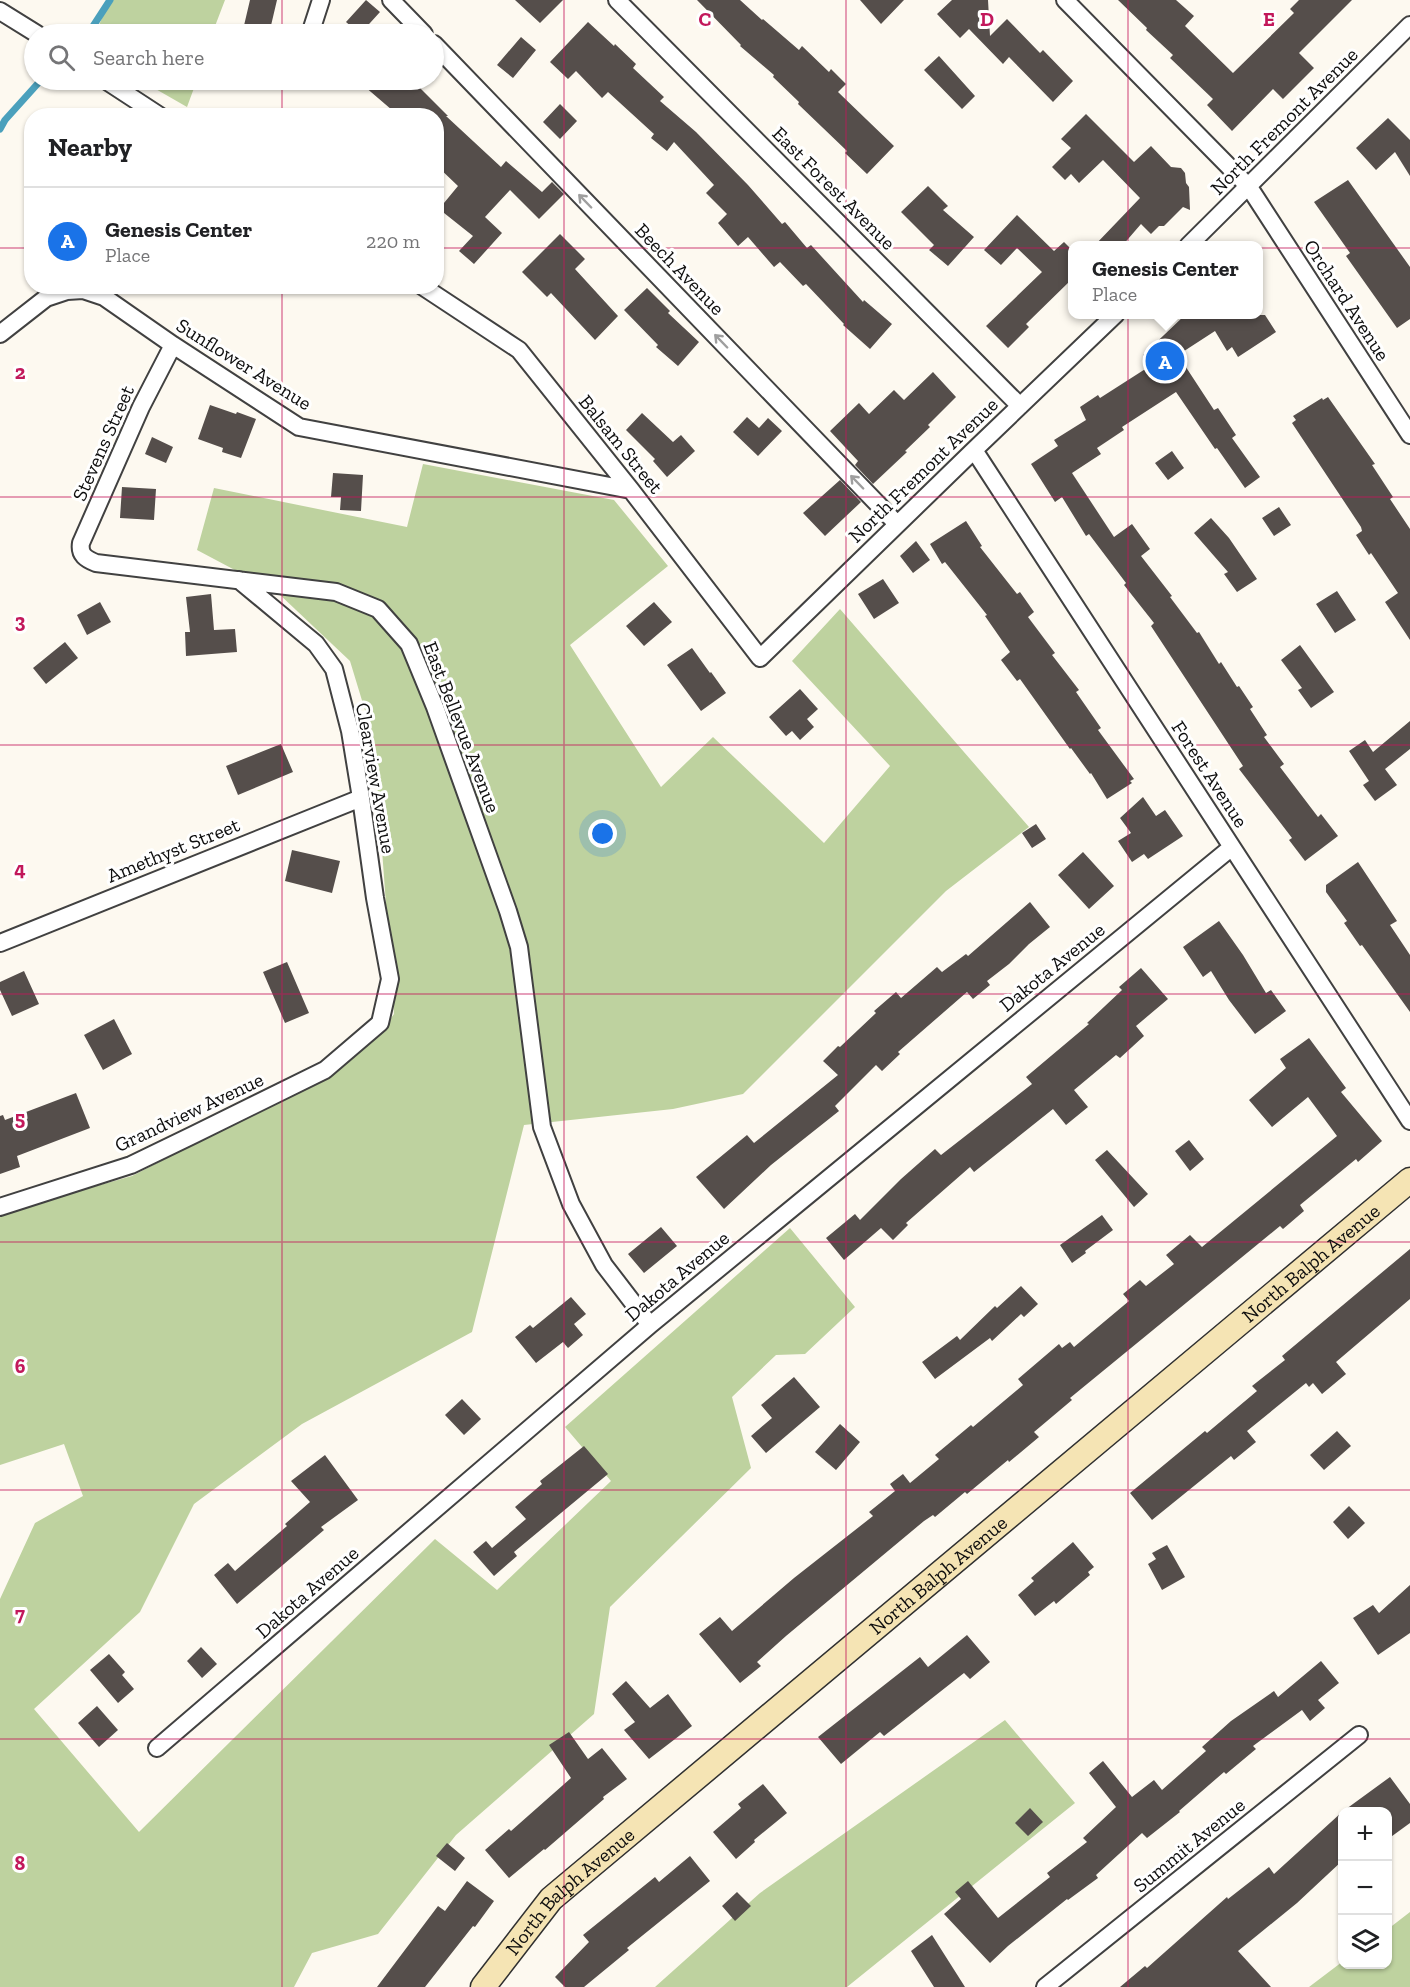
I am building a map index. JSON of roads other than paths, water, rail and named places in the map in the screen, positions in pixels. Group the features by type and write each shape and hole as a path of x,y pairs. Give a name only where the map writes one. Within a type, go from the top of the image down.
{"street":[{"path":"313,24 321,0"},
{"path":"391,0 414,24"},
{"name":"East Forest Avenue","path":"617,0 1020,406"},
{"name":"Orchard Avenue","path":"1065,0 1249,187 1410,435"},
{"path":"0,11 24,26"},
{"name":"North Fremont Avenue","path":"1193,241 1410,25"},
{"name":"Beech Avenue","path":"444,54 897,524"},
{"path":"120,90 148,108"},
{"name":"Sunflower Avenue","path":"0,334 46,298 58,294"},
{"name":"Sunflower Avenue","path":"95,294 104,297 298,427 631,490"},
{"name":"Balsam Street","path":"434,294 519,350 631,490 760,658"},
{"name":"North Fremont Avenue","path":"760,658 1112,319"},
{"name":"Stevens Street","path":"87,559 80,550 81,543 141,407 173,345"},
{"name":"Forest Avenue","path":"974,450 1410,1121"},
{"name":"East Bellevue Avenue","path":"87,559 96,563 336,592 378,609 409,644 435,707 519,947 542,1127 571,1204 604,1265 650,1325"},
{"name":"Clearview Avenue","path":"239,580 316,644 334,669 350,731 375,898 390,979 380,1023"},
{"name":"Amethyst Street","path":"0,943 361,798"},
{"name":"Dakota Avenue","path":"156,1748 650,1325 1232,847"},
{"name":"Grandview Avenue","path":"0,1207 131,1165 193,1135 325,1070 380,1023"},
{"name":"North Balph Avenue","path":"483,1987 551,1899 1410,1180"},
{"name":"Summit Avenue","path":"1045,1987 1359,1735"}],"waterway":[{"path":"94,24 110,0"},
{"path":"0,129 5,120 32,90"}],"place":[{"name":"Genesis Center","path":"1165,361"}]}
